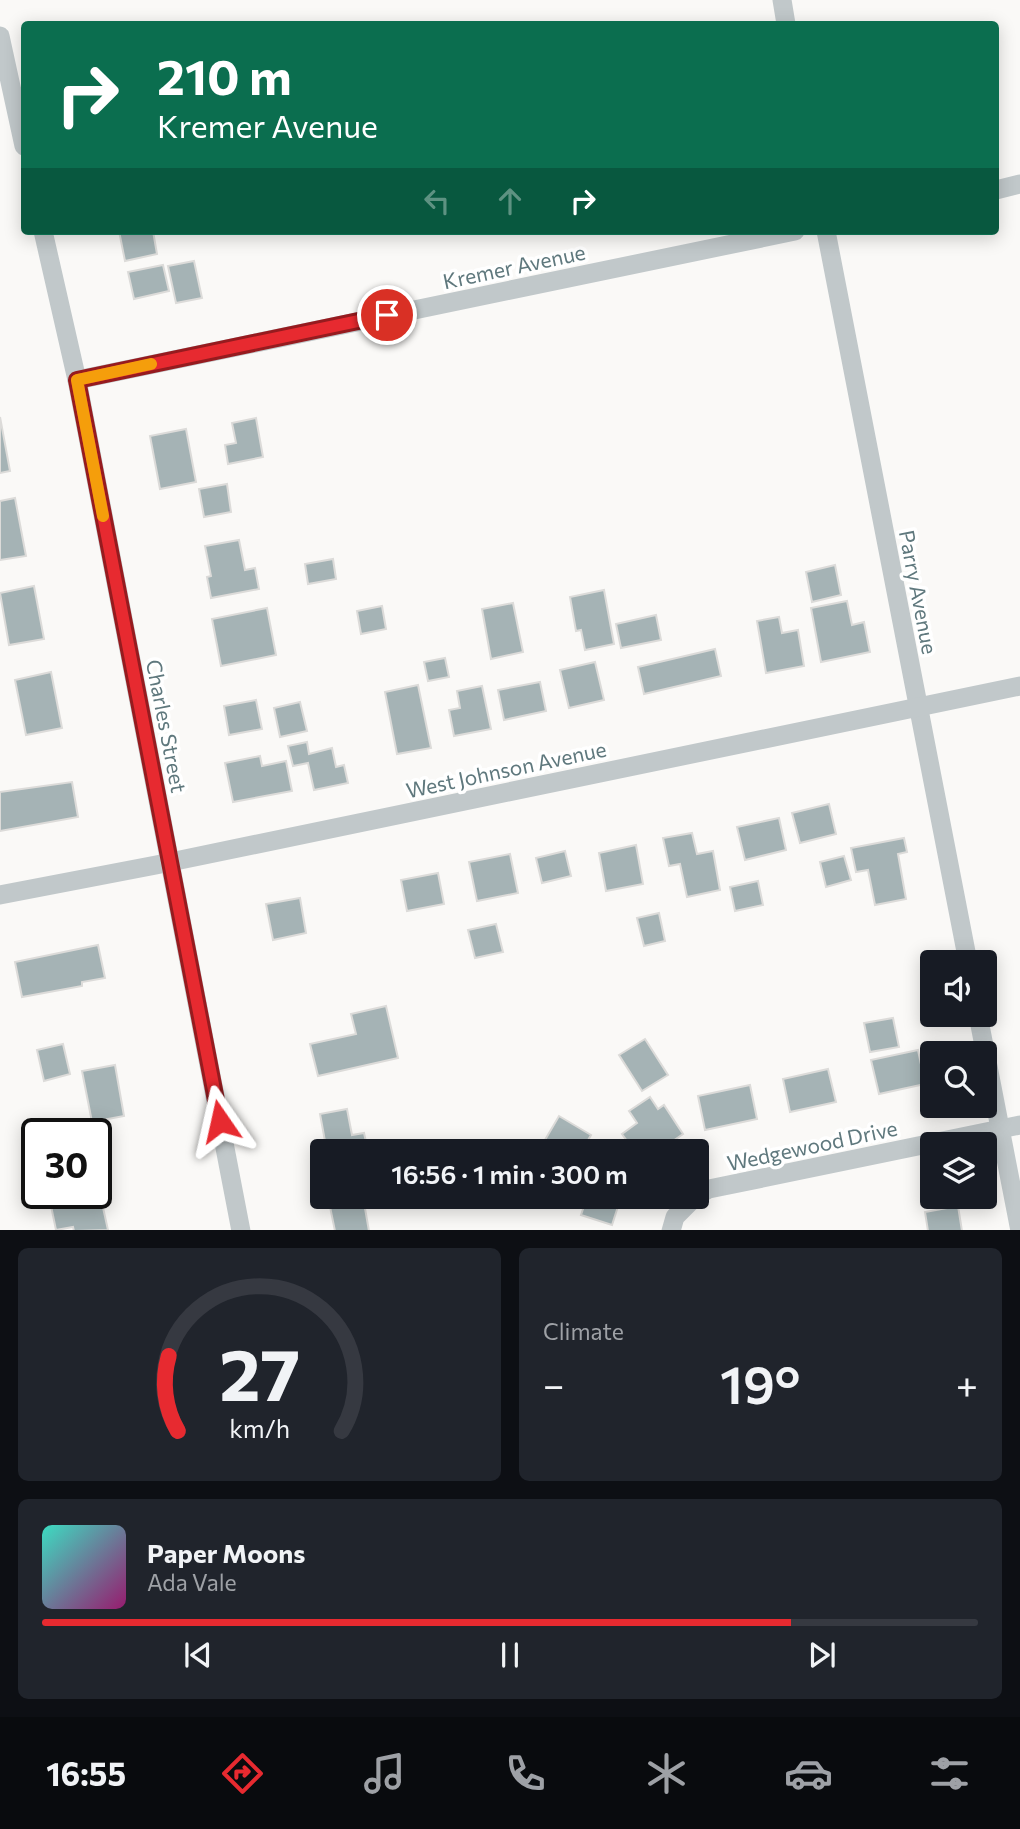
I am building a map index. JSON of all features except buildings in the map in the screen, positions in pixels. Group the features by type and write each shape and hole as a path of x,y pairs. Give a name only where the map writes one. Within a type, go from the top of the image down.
{"street":[{"path":"782,0 786,21"},
{"path":"0,36 21,132"},
{"path":"999,189 1020,184"},
{"name":"Charles Street","path":"45,235 77,380 241,1230"},
{"name":"Kremer Avenue","path":"77,380 776,235"},
{"name":"Parry Avenue","path":"827,235 966,950"},
{"name":"West Johnson Avenue","path":"0,895 1020,686"},
{"path":"980,1027 1020,1230"},
{"name":"Wedgewood Drive","path":"709,1189 1020,1125"},
{"name":"Wedgewood Drive","path":"673,1224 685,1209"}],"slow traffic":[{"path":"103,516 77,380 151,364"}],"route":[{"path":"220,1121 77,380 387,315"}]}
